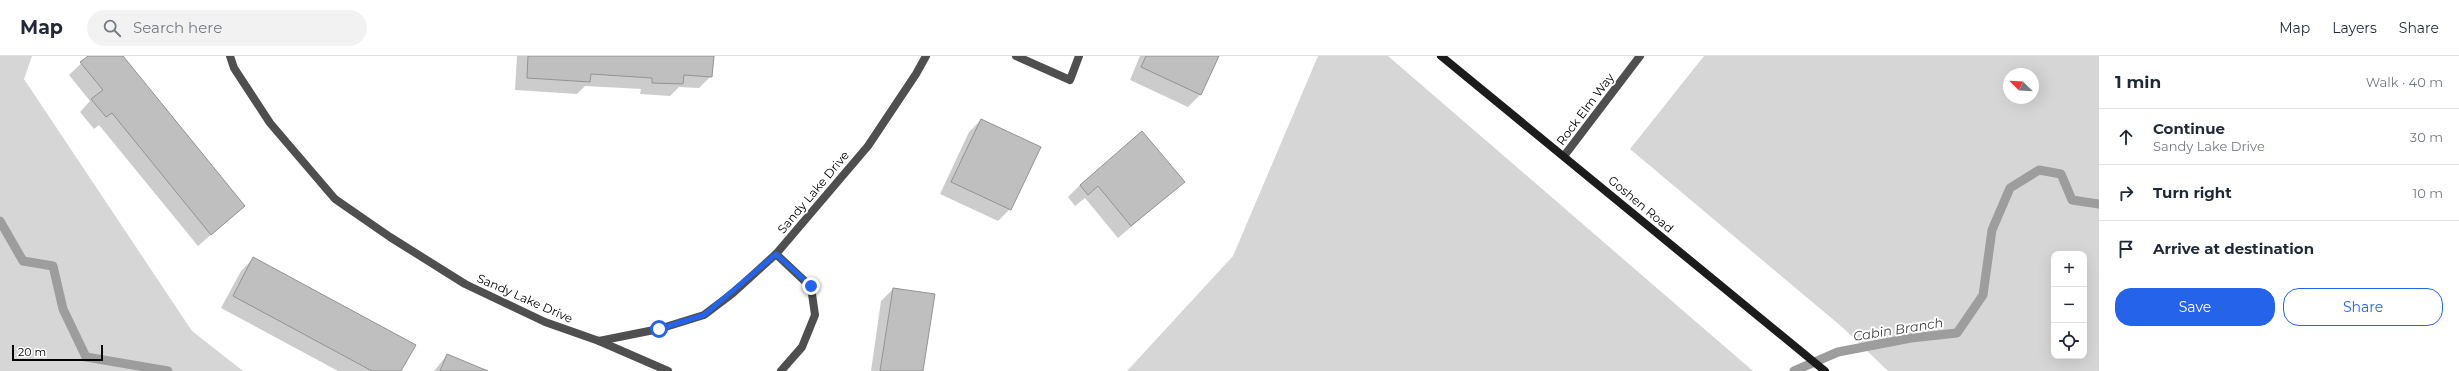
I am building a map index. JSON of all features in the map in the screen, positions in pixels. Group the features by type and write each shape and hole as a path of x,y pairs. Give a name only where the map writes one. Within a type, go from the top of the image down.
{"street":[{"name":"Sandy Lake Drive","path":"230,56 234,68 270,123 335,199 390,237 466,284 545,322 599,342 659,329 704,315 776,254 868,146 916,74 926,56"},
{"path":"1016,56 1070,80 1079,56"},
{"name":"Goshen Road","path":"1441,56 1825,371"},
{"name":"Rock Elm Way","path":"1564,156 1640,56"},
{"path":"776,254 811,286 815,315 802,348 781,371"},
{"path":"599,342 668,371"}],"shaded area":[{"path":"0,56 32,56 24,79 192,331 243,371 0,371"},
{"path":"1318,56 1388,56 1753,371 1127,371 1233,256"},
{"path":"1704,56 2099,56 2099,371 1888,371 1842,327 1630,149"}],"building":[{"path":"88,56 123,56 245,206 211,235 112,113 106,117 91,99 103,90 80,62"},
{"path":"528,56 714,56 712,77 684,75 683,84 652,83 652,78 591,74 590,82 527,78"},
{"path":"1146,56 1219,56 1201,95 1141,67"},
{"path":"981,119 1041,147 1011,210 951,182"},
{"path":"1142,131 1185,182 1131,226 1098,186 1088,195 1080,185"},
{"path":"253,257 416,345 401,371 372,371 233,296"},
{"path":"893,288 935,294 923,371 880,371"},
{"path":"447,354 488,371 440,371"}],"waterway":[{"name":"Cabin Branch","path":"1794,371 1838,352 1911,338 1957,333 1983,295 1992,230 2010,188 2039,170 2061,174 2072,200 2099,204"},
{"path":"0,221 23,261 53,266 63,309 86,357 168,371"}],"route":[{"path":"659,329 704,315 733,293 776,254 811,286"}]}
